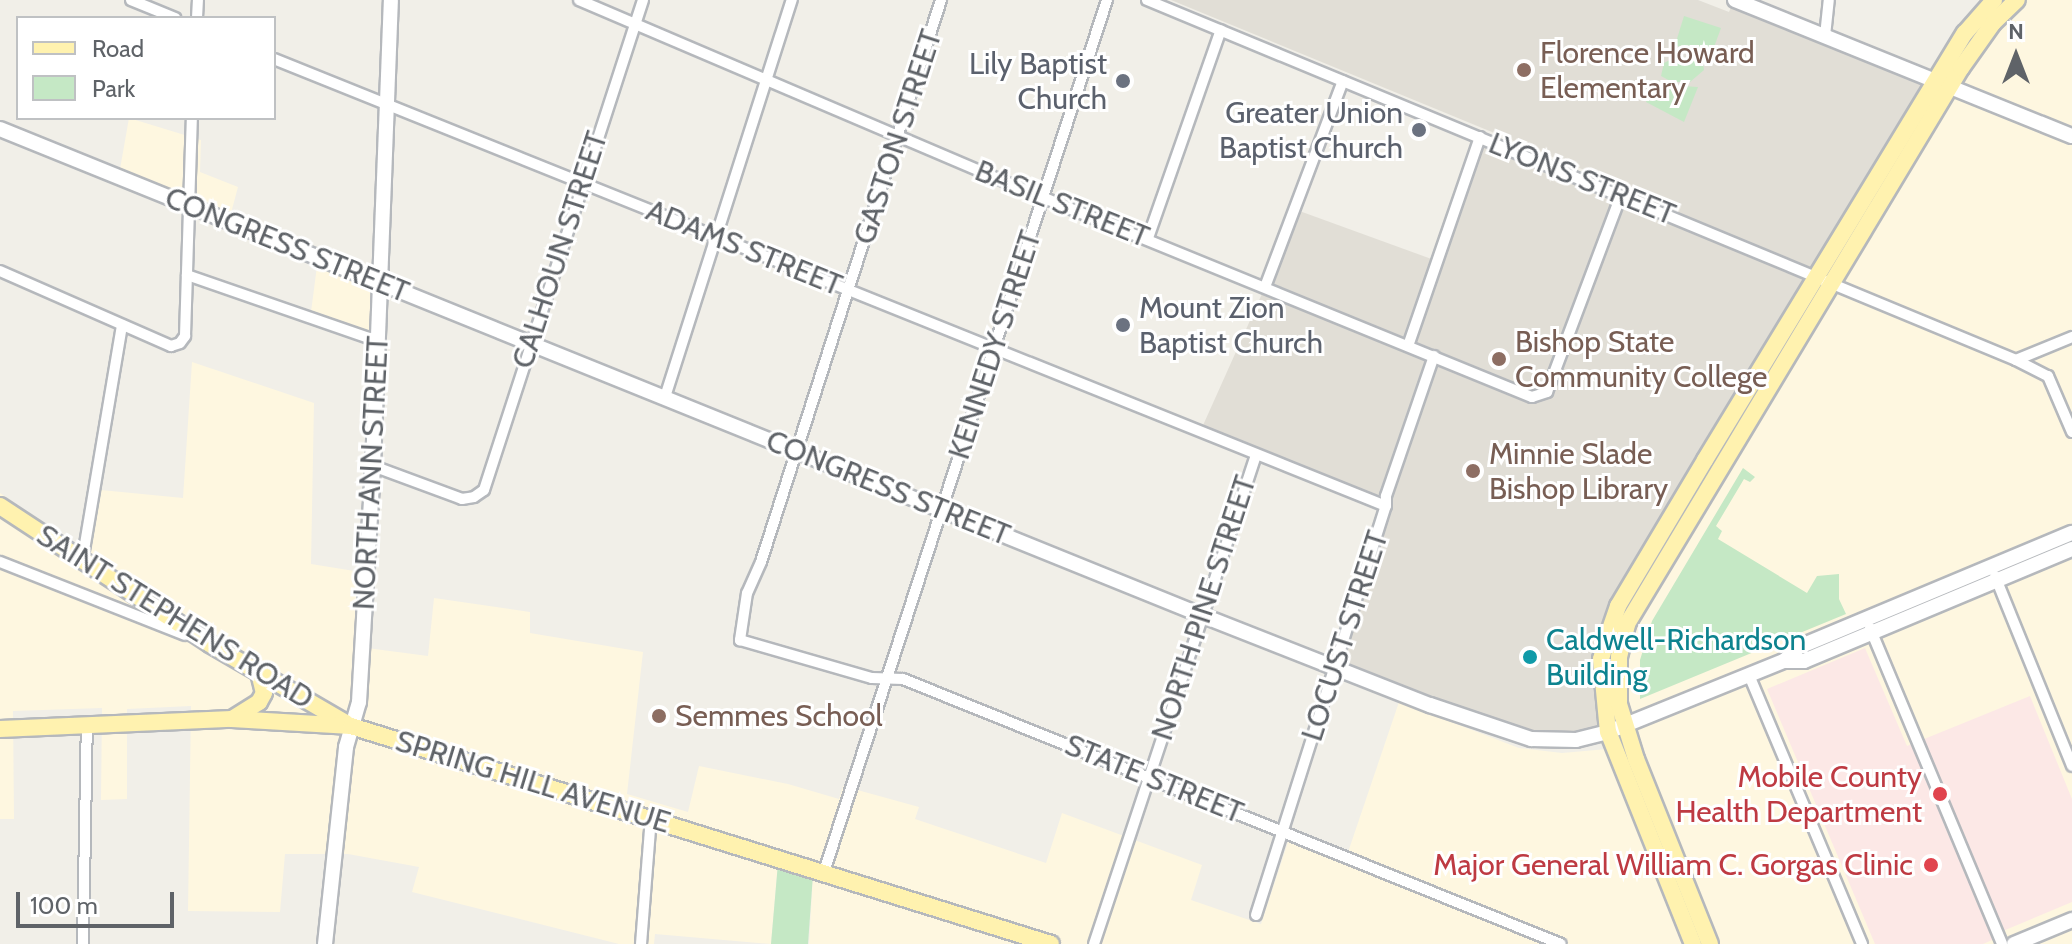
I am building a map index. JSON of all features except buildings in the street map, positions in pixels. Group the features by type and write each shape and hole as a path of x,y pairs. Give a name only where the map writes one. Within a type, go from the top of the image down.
{"main road":[{"path":"1693,944 1608,732 1601,659 1618,606 1943,83 1965,33 1994,0"},
{"path":"1943,83 1993,23 2017,0"},
{"path":"1710,944 1625,725 1617,683 1627,624 1824,279"},
{"name":"SAINT STEPHENS ROAD","path":"0,506 210,644 351,726"},
{"path":"232,719 259,702 264,693 259,673"},
{"name":"SPRING HILL AVENUE","path":"0,729 232,719 351,726 1048,944"}],"street":[{"path":"131,0 170,16"},
{"name":"NORTH ANN STREET","path":"325,944 351,726 359,702 373,466 391,0"},
{"name":"BASIL STREET","path":"579,0 1043,197 1532,397 1547,392 1621,195"},
{"name":"CALHOUN STREET","path":"373,466 462,499 474,497 484,490 529,343 643,0"},
{"path":"665,397 792,0"},
{"name":"GASTON STREET","path":"740,640 747,593 761,562 941,0"},
{"name":"KENNEDY STREET","path":"824,872 1107,0"},
{"name":"LYONS STREET","path":"1147,0 2016,360 2048,376 2072,432"},
{"path":"1735,0 2072,136"},
{"path":"1825,36 1829,0"},
{"path":"1148,238 1221,30"},
{"name":"ADAMS STREET","path":"276,60 1256,455"},
{"path":"1265,287 1343,81"},
{"path":"0,271 171,346 180,343 185,336 192,120"},
{"name":"CONGRESS STREET","path":"0,129 1201,615 1430,705 1531,739 1576,740 1608,732 1784,661 1804,661 1869,626 1994,574 2072,549"},
{"path":"1408,346 1480,137"},
{"path":"187,275 378,341"},
{"path":"82,562 122,325"},
{"path":"2016,360 2072,337"},
{"name":"LOCUST STREET","path":"1256,915 1386,506 1386,496 1434,356"},
{"path":"1256,455 1386,506"},
{"name":"NORTH PINE STREET","path":"1094,944 1256,455"},
{"name":"CONGRESS STREET","path":"1994,574 2072,533"},
{"path":"0,562 210,644"},
{"path":"1994,574 2072,766"},
{"path":"1869,626 2002,944"},
{"name":"STATE STREET","path":"740,640 872,678 903,679 1561,944"},
{"path":"1749,675 1862,944"},
{"path":"83,944 87,725"},
{"path":"641,944 651,818"},
{"path":"2014,944 2072,920"}],"shaded area":[{"name":"Bishop State Community College","path":"1171,0 1698,0 1729,12 1734,0 1936,80 1607,638 1608,732 1554,741 1335,668 1386,507 1200,432 1265,287 1294,209 1437,261 1480,137 1653,207 1655,199"},
{"path":"1980,0 2072,0 2072,944 809,944 813,874 778,864 771,944 655,934 654,944 619,944 412,892 419,867 348,854 285,854 280,912 188,911 191,706 127,709 127,799 101,800 102,708 13,711 14,819 0,819 0,493 90,554 101,490 183,498 192,362 314,403 311,564 373,574 367,648 428,656 434,598 530,612 530,633 643,652 627,794 688,812 699,766 788,784 839,799 843,786 919,807 915,819 1046,863 1062,813 1202,865 1191,900 1261,924 1289,839 1344,864 1399,702 1519,748 1562,753 1607,749 1593,651 1920,85"},
{"path":"129,120 201,140 200,172 238,187 230,217 377,274 374,335 311,312 317,266 117,186"},
{"name":"Mobile County Health Department","path":"1865,648 1907,746 2030,696 2072,799 2072,902 1998,933 1999,937 1983,944 1875,944 1767,689"}],"green space":[{"path":"1684,16 1721,28 1710,58 1675,45"},
{"path":"1678,56 1703,63 1704,70 1690,82 1672,82 1661,76 1664,63"},
{"path":"1652,84 1698,87 1684,122 1646,102"},
{"path":"1743,468 1755,477 1750,482 1744,479 1716,526 1722,531 1718,539 1807,593 1817,576 1839,574 1839,599 1846,614 1640,699 1640,660 1652,621"},
{"path":"778,863 813,874 808,944 771,944"}],"place":[{"name":"Florence Howard Elementary","path":"1524,70"},
{"name":"Lily Baptist Church","path":"1123,81"},
{"name":"Greater Union Baptist Church","path":"1419,130"},
{"name":"Mount Zion Baptist Church","path":"1123,325"},
{"name":"Bishop State Community College","path":"1499,359"},
{"name":"Minnie Slade Bishop Library","path":"1473,471"},
{"name":"Caldwell-Richardson Building","path":"1530,657"},
{"name":"Semmes School","path":"659,716"},
{"name":"Mobile County Health Department","path":"1940,794"},
{"name":"Major General William C. Gorgas Clinic","path":"1931,865"}]}
